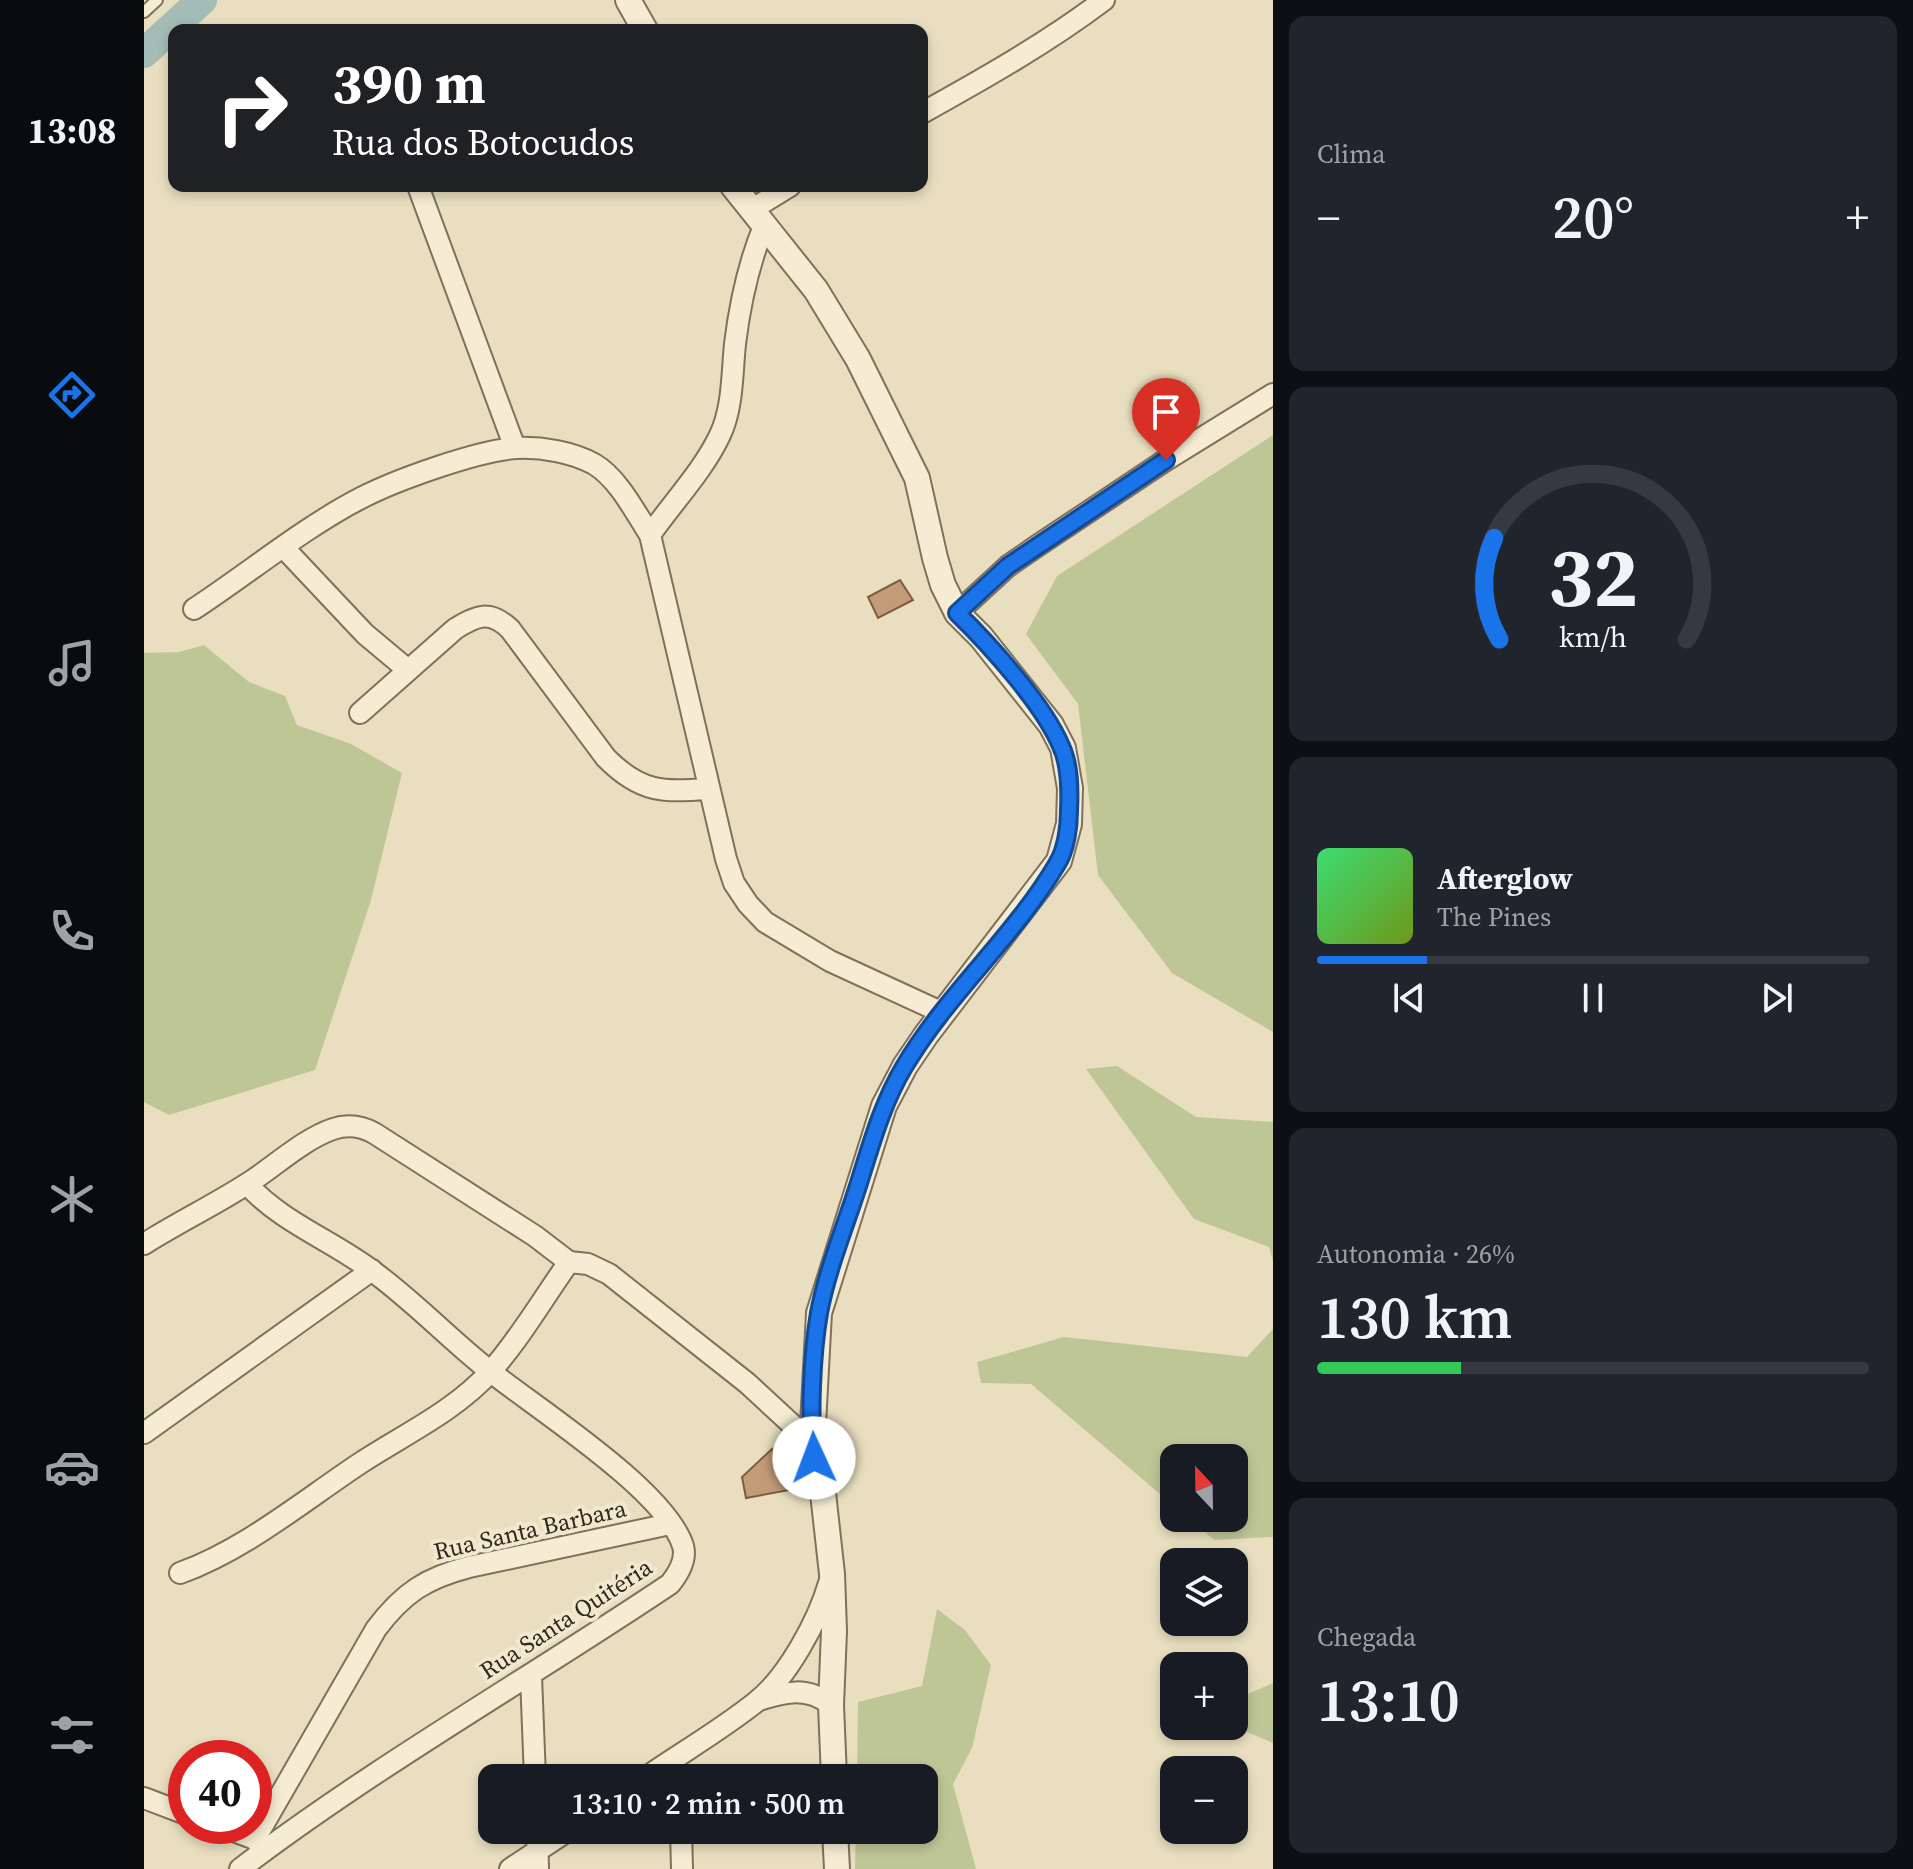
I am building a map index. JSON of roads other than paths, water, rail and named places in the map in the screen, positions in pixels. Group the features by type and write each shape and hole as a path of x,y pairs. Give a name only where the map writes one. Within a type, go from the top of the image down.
{"street":[{"path":"628,0 642,24"},
{"path":"928,110 1021,56 1104,0"},
{"path":"420,192 515,448"},
{"path":"738,192 816,290 858,359 917,478 943,585 957,613 981,637 1051,725 1063,748 1070,788 1069,824 1059,861 905,1066 884,1106 819,1313 812,1443 822,1484 832,1574 833,1764"},
{"path":"650,535 721,433 757,218 784,192"},
{"path":"957,613 1027,553 1166,460 1273,394"},
{"path":"194,609 362,497 460,460 515,448 574,455 597,465 619,489 650,535 734,883 765,922 830,961 943,1013"},
{"path":"284,548 365,634 408,670"},
{"path":"360,713 468,620 485,615 499,618 623,776 648,788 676,791 709,789"},
{"path":"144,1244 247,1184 320,1135 336,1128 363,1127 525,1229 569,1262 588,1264 609,1274 747,1383 812,1443"},
{"name":"Rua Santa Quitéria","path":"240,1869 260,1845 531,1676 670,1584 678,1574 684,1556 682,1544 670,1524 638,1485 490,1372 372,1270 260,1199 247,1184"},
{"path":"180,1573 208,1563 240,1544 379,1451 436,1418 490,1372 569,1262"},
{"path":"144,1433 372,1270"},
{"name":"Rua Santa Barbara","path":"260,1845 376,1629 400,1600 446,1573 670,1524"},
{"path":"666,1764 759,1700 799,1651 823,1604 832,1574"},
{"path":"531,1676 534,1764"},
{"path":"759,1700 794,1691 819,1696 831,1705"},
{"path":"679,1755 679,1764"},
{"path":"144,1798 168,1807"},
{"path":"510,1869 538,1860 555,1844"},
{"path":"681,1844 682,1869"},
{"path":"836,1844 837,1869"}],"lane":[{"path":"144,12 157,0"}],"waterway":[{"path":"176,24 202,0"},
{"path":"144,53 168,31"}]}
